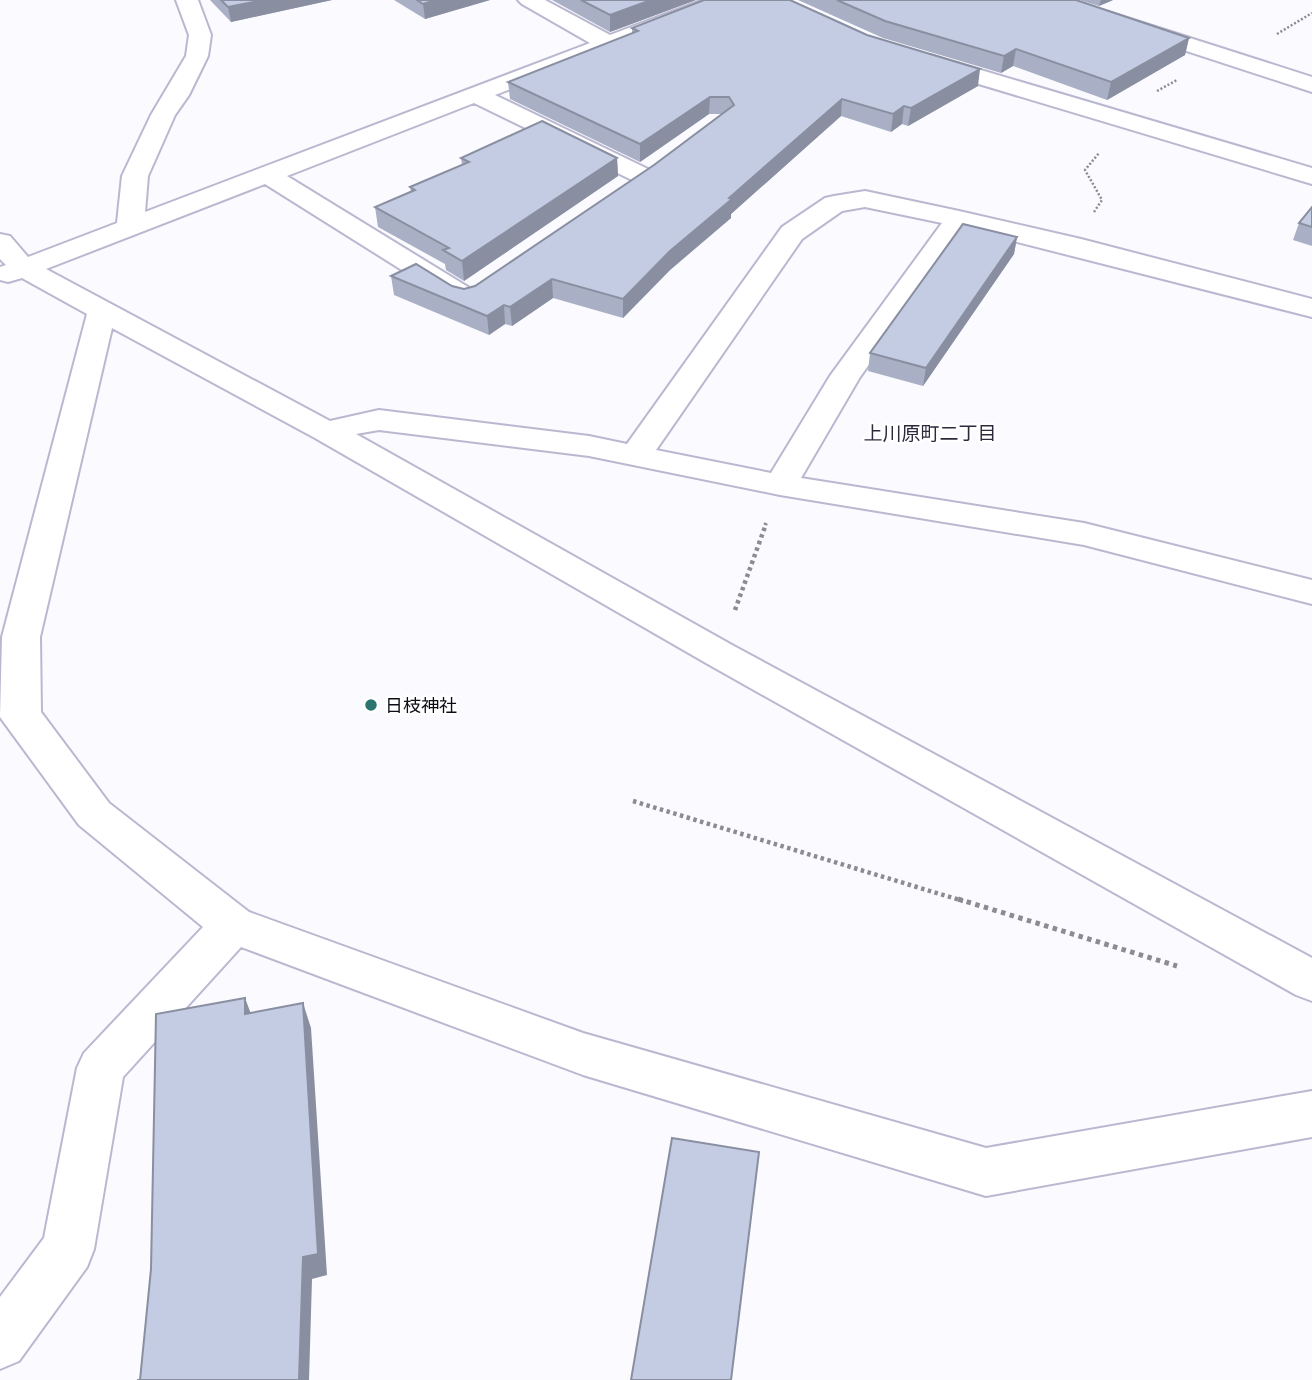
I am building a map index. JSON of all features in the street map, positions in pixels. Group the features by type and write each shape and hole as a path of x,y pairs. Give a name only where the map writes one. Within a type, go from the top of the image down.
{"street":[{"path":"130,226 135,176 163,115 197,57 200,35 187,0"},
{"path":"529,0 607,43"},
{"path":"8,262 130,226 722,0"},
{"path":"1050,0 1312,85"},
{"path":"914,57 1312,176"},
{"path":"474,94 643,176"},
{"path":"621,191 665,160"},
{"path":"266,174 464,297 487,282"},
{"path":"636,455 792,233 834,204 865,199 959,219 1071,245 1312,308"},
{"path":"780,485 845,376 959,219"},
{"path":"8,262 326,431 719,654 1312,981"},
{"path":"102,311 21,638 7,711 94,814 233,925 583,1054 986,1172 1312,1114"},
{"path":"326,431 379,419 589,446 780,485 1084,534 1312,592"},
{"path":"0,1342 68,1249 101,1068 233,925"}],"path":[{"path":"719,654 780,485"},
{"path":"633,801 1179,967"}],"building":[{"path":"221,0 263,0 228,7"},
{"path":"417,0 436,0 423,4"},
{"path":"581,0 651,0 610,15"},
{"path":"704,0 790,0 867,35 980,69 911,108 904,106 893,114 842,99 670,251 623,299 552,279 510,307 504,305 487,316 391,276 416,264 452,286 464,289 475,286 654,165 734,105 729,97 710,97 640,144 508,82 638,31 632,28"},
{"path":"837,0 1076,0 1189,38 1111,82 1016,49 1004,56 885,21"},
{"path":"542,121 617,158 462,261 443,250 449,248 375,207 415,190 410,187 469,162 461,158"},
{"path":"1312,207 1312,227 1299,223"},
{"path":"963,224 1017,237 926,368 870,353"},
{"path":"245,998 245,1014 303,1003 318,1254 303,1257 299,1380 140,1380 151,1269 156,1014"},
{"path":"672,1138 759,1152 731,1380 631,1380"}],"place":[{"name":"日枝神社","path":"371,705"}],"district":[{"name":"上川原町二丁目","path":"930,433"}]}
